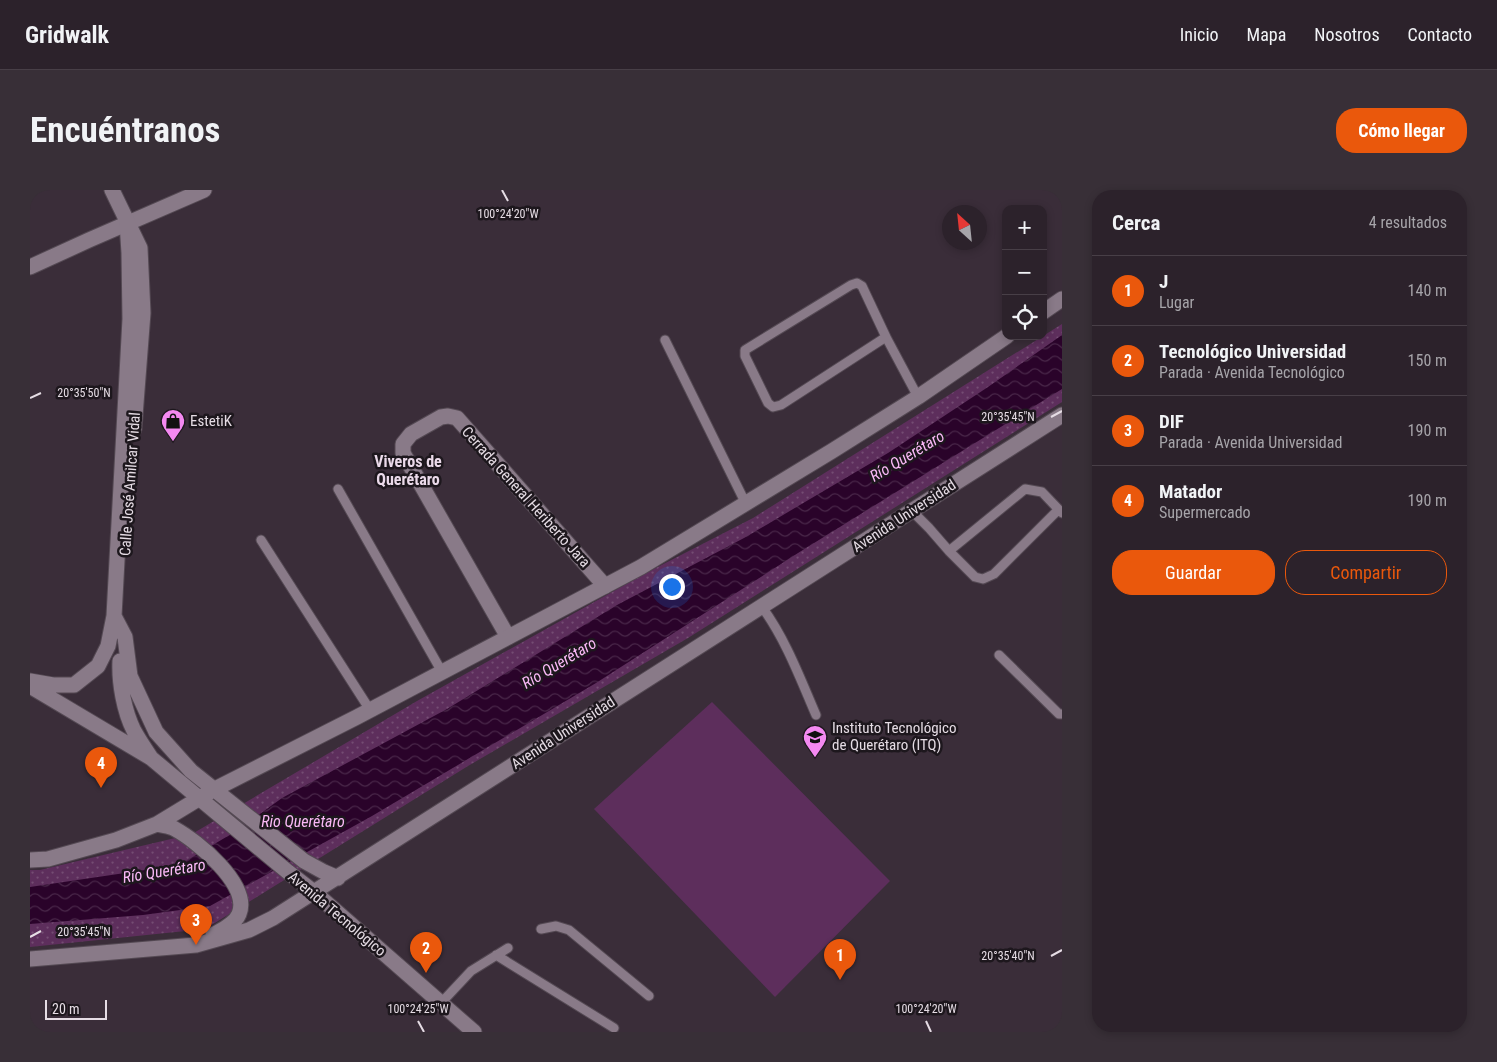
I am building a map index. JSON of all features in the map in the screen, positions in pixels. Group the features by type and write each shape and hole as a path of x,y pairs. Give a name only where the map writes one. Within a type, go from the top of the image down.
{"main road":[{"name":"Calle José Amilcar Vidal","path":"112,190 140,248 143,313 117,622 120,678 133,729 151,758"},
{"path":"30,267 204,190"},
{"path":"1047,309 1062,299"},
{"path":"30,860 48,859 116,840 157,824 213,790 370,710 605,586 746,504 918,397 1002,339"},
{"name":"Avenida Universidad","path":"30,959 196,944 249,930 273,918 1062,415"},
{"name":"Cerrada General Heriberto Jara","path":"508,637 403,453 403,444 411,434 441,418 448,416 456,418 605,586"},
{"name":"Calle José Amilcar Vidal","path":"117,622 125,637 130,676 156,732 190,771 213,790 304,861 338,878"},
{"path":"30,681 54,685 74,685 98,666 117,622"},
{"path":"30,686 151,758"},
{"name":"Avenida Tecnológico","path":"151,758 315,893 474,1032"},
{"path":"157,824 174,828 213,858 233,881 240,898 239,914 226,928 196,944"}],"lane":[{"path":"886,337 781,405 773,407 768,403 745,356 745,350 751,346 857,283 862,286 886,337 918,397"},
{"path":"665,340 746,504"},
{"path":"912,511 949,551 975,577 983,579 994,574 1060,512 1042,492 1025,489 949,551"},
{"path":"338,490 442,672"},
{"path":"261,540 370,710"},
{"path":"762,607 774,624 816,715"},
{"path":"999,655 1059,714 1062,714"},
{"path":"541,929 556,926 569,930 649,996"},
{"path":"441,1003 471,971 508,948"},
{"path":"496,955 614,1028"}],"shaded area":[{"name":"Rio Querétaro","path":"1062,324 1062,402 688,638 468,766 205,929 30,947 30,870 40,870 192,834 417,701 646,573 753,518 1037,340 1047,340 1047,333"},
{"path":"712,702 890,881 775,997 594,809"}],"water":[{"name":"Rio Querétaro","path":"1062,335 1062,389 798,553 596,683 372,816 210,906 143,915 30,924 30,887 179,865 238,830 282,798 447,709 617,605 744,538 888,453 988,387"}],"place":[{"name":"EstetiK","path":"173,442"},
{"name":"Instituto Tecnológico de Querétaro (ITQ)","path":"815,758"},
{"name":"Matador","path":"101,788"},
{"name":"DIF","path":"196,945"},
{"name":"Tecnológico Universidad","path":"426,973"},
{"name":"J","path":"840,980"}],"district":[{"name":"Viveros de Querétaro","path":"408,470"}],"water label":[{"name":"Río Querétaro","path":"907,456"},
{"name":"Río Querétaro","path":"559,663"},
{"name":"Río Querétaro","path":"164,871"}]}
